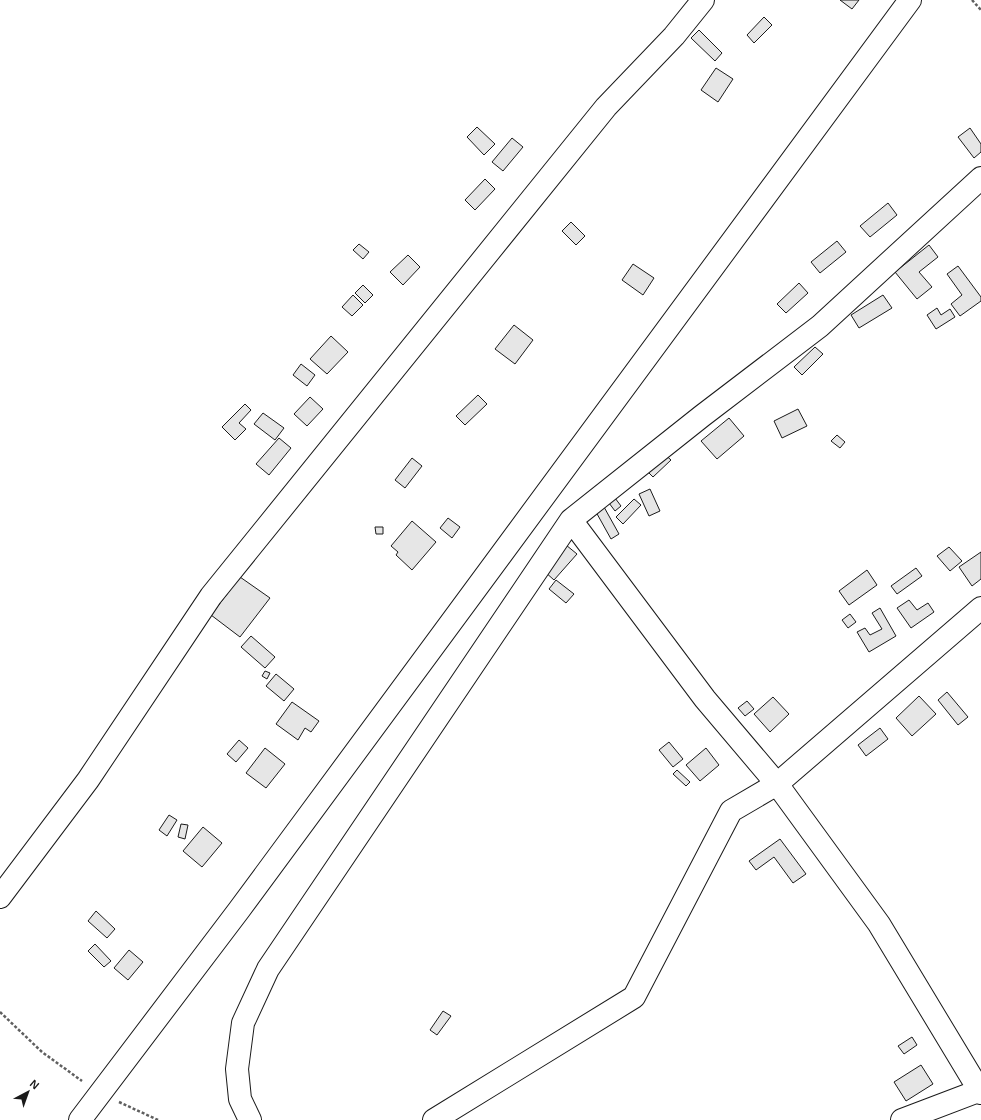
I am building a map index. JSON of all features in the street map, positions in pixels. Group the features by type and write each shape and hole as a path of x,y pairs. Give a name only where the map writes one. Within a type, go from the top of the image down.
{"street":[{"path":"0,897 88,780 211,596 606,107 674,36 703,0"},
{"path":"80,1120 239,910 910,0"},
{"path":"250,1120 240,1099 237,1069 243,1023 268,969 571,520 702,416 820,326 981,178"},
{"path":"571,520 705,699 777,784 879,924 981,1091 902,1120"},
{"path":"434,1120 634,997 731,811 777,784 981,608"}],"path":[{"path":"972,0 981,10"},
{"path":"0,1012 42,1052 100,1094 158,1120"}],"building":[{"path":"840,0 859,0 852,9"},
{"path":"764,17 772,25 754,43 747,35"},
{"path":"699,30 722,53 715,61 691,38"},
{"path":"716,68 733,79 718,102 701,90"},
{"path":"477,127 495,144 484,155 467,137"},
{"path":"970,128 981,144 981,152 974,158 958,137"},
{"path":"512,138 523,147 503,171 492,162"},
{"path":"485,179 495,189 475,210 465,200"},
{"path":"888,203 897,215 870,237 860,226"},
{"path":"571,222 585,236 576,245 562,231"},
{"path":"837,241 846,252 820,273 811,262"},
{"path":"359,244 369,252 363,259 353,250"},
{"path":"929,245 938,257 919,272 932,287 917,299 895,272"},
{"path":"408,255 420,267 403,285 390,272"},
{"path":"633,264 654,278 643,295 622,280"},
{"path":"958,266 981,297 981,301 960,316 951,304 962,295 947,274"},
{"path":"799,283 808,293 786,313 777,304"},
{"path":"363,285 373,295 365,303 355,293"},
{"path":"353,295 363,305 352,316 342,307"},
{"path":"883,295 892,308 859,328 851,315"},
{"path":"937,308 941,315 950,309 955,317 936,329 927,315"},
{"path":"514,325 533,340 515,364 495,349"},
{"path":"331,336 348,352 327,374 310,359"},
{"path":"815,347 823,354 802,375 794,367"},
{"path":"301,364 315,375 307,386 293,375"},
{"path":"478,395 487,404 465,425 456,416"},
{"path":"310,397 323,409 307,426 294,414"},
{"path":"245,404 251,410 239,423 246,429 235,440 222,427"},
{"path":"798,409 807,426 782,438 774,421"},
{"path":"263,413 284,428 275,440 254,424"},
{"path":"729,418 744,436 717,459 701,441"},
{"path":"837,435 845,442 840,448 831,441"},
{"path":"279,438 291,448 269,475 256,464"},
{"path":"661,451 671,460 653,477 644,468"},
{"path":"412,458 422,466 405,488 395,480"},
{"path":"650,489 660,511 649,516 639,494"},
{"path":"615,498 621,506 615,511 609,503"},
{"path":"634,499 641,505 623,524 616,517"},
{"path":"604,507 619,534 611,539 596,512"},
{"path":"448,518 460,527 452,538 440,528"},
{"path":"412,521 436,542 412,570 396,555 398,552 391,546"},
{"path":"375,527 383,527 383,534 376,534"},
{"path":"566,545 577,554 554,580 544,571"},
{"path":"949,547 962,561 950,571 937,556"},
{"path":"981,552 981,579 972,586 959,567"},
{"path":"916,568 922,576 897,594 891,586"},
{"path":"867,570 877,585 849,605 839,591"},
{"path":"240,577 270,598 240,637 211,615"},
{"path":"556,580 574,594 566,603 549,589"},
{"path":"909,600 917,610 928,603 934,612 911,628 897,608"},
{"path":"880,608 896,636 869,652 857,632 865,628 870,635 882,629 872,613"},
{"path":"850,614 856,622 848,628 842,620"},
{"path":"251,636 275,657 265,668 241,647"},
{"path":"265,671 270,673 267,679 262,676"},
{"path":"276,674 294,689 284,701 266,686"},
{"path":"947,692 968,717 958,725 938,700"},
{"path":"919,696 936,714 912,736 896,718"},
{"path":"773,697 789,714 770,732 754,714"},
{"path":"747,701 754,709 745,716 738,708"},
{"path":"292,702 319,721 311,732 305,728 298,740 276,724"},
{"path":"880,728 888,739 866,756 858,745"},
{"path":"239,740 248,748 236,762 227,754"},
{"path":"669,742 683,759 673,767 659,750"},
{"path":"265,748 285,764 266,788 246,773"},
{"path":"706,748 719,765 700,781 686,765"},
{"path":"677,770 690,782 686,786 673,774"},
{"path":"169,815 177,820 167,836 159,830"},
{"path":"181,824 188,825 185,839 178,837"},
{"path":"203,827 222,843 202,867 183,851"},
{"path":"780,839 806,874 793,883 774,857 756,870 749,861"},
{"path":"96,911 115,929 107,938 88,921"},
{"path":"95,944 111,961 104,967 88,951"},
{"path":"129,950 143,962 128,980 114,968"},
{"path":"443,1011 451,1016 437,1035 430,1030"},
{"path":"912,1037 917,1045 904,1054 898,1046"},
{"path":"921,1065 933,1084 906,1101 894,1082"}]}
